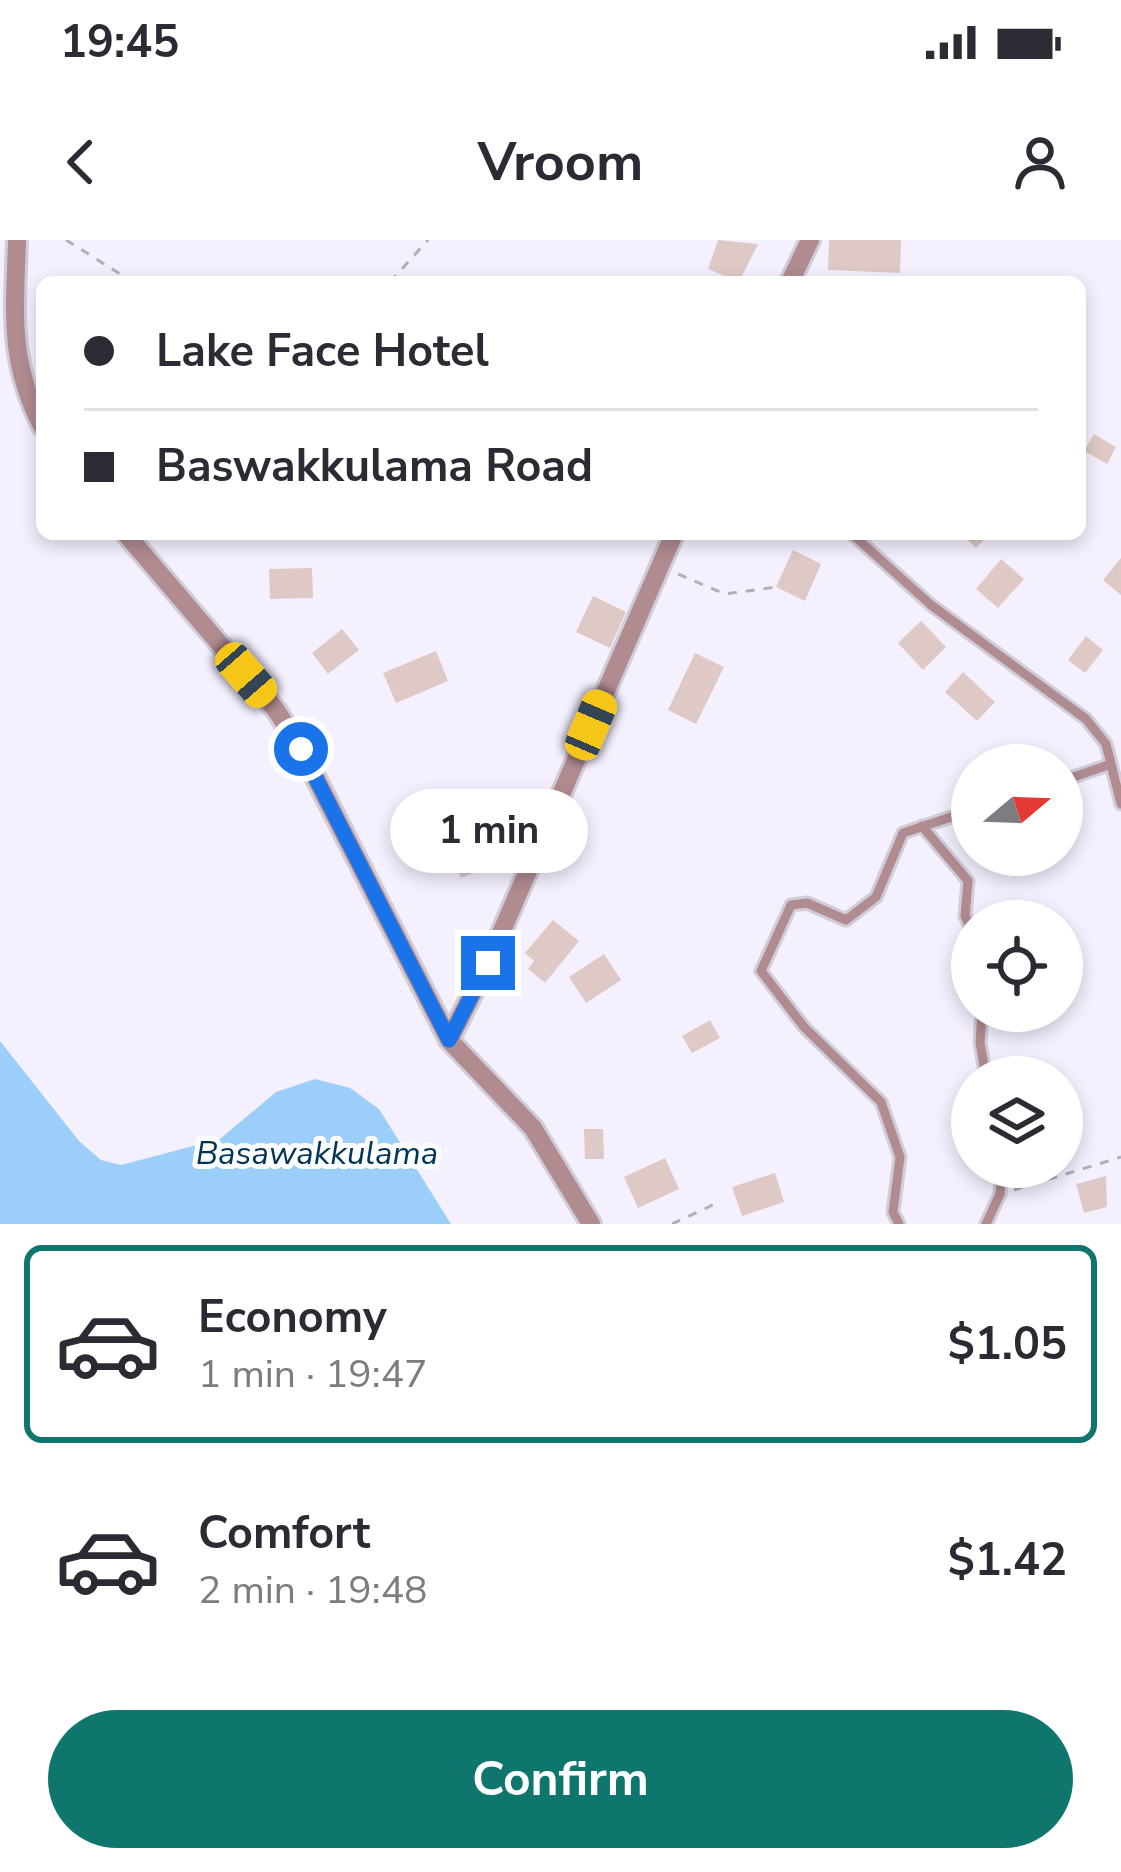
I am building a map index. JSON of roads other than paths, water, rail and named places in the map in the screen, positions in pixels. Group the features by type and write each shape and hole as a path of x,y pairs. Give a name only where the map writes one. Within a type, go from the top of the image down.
{"street":[{"path":"17,240 14,345 20,382 36,413"},
{"path":"793,276 810,240"},
{"path":"131,540 276,710 301,749 449,1040 533,1128 591,1224"},
{"path":"449,1040 488,963 671,540"}],"lane":[{"path":"859,540 931,605 1086,719 1106,744 1121,805"},
{"path":"1083,774 1111,764"},
{"path":"899,1224 892,1212 900,1157 880,1102 804,1027 761,971 791,905 807,903 846,920 876,897 903,833 951,817"},
{"path":"922,826 968,881 966,900"},
{"path":"986,1224 1000,1188"}],"water":[{"name":"Basawakkulama","path":"0,1041 79,1141 101,1160 121,1165 220,1139 276,1092 315,1079 350,1088 379,1109 451,1224 0,1224"}]}
